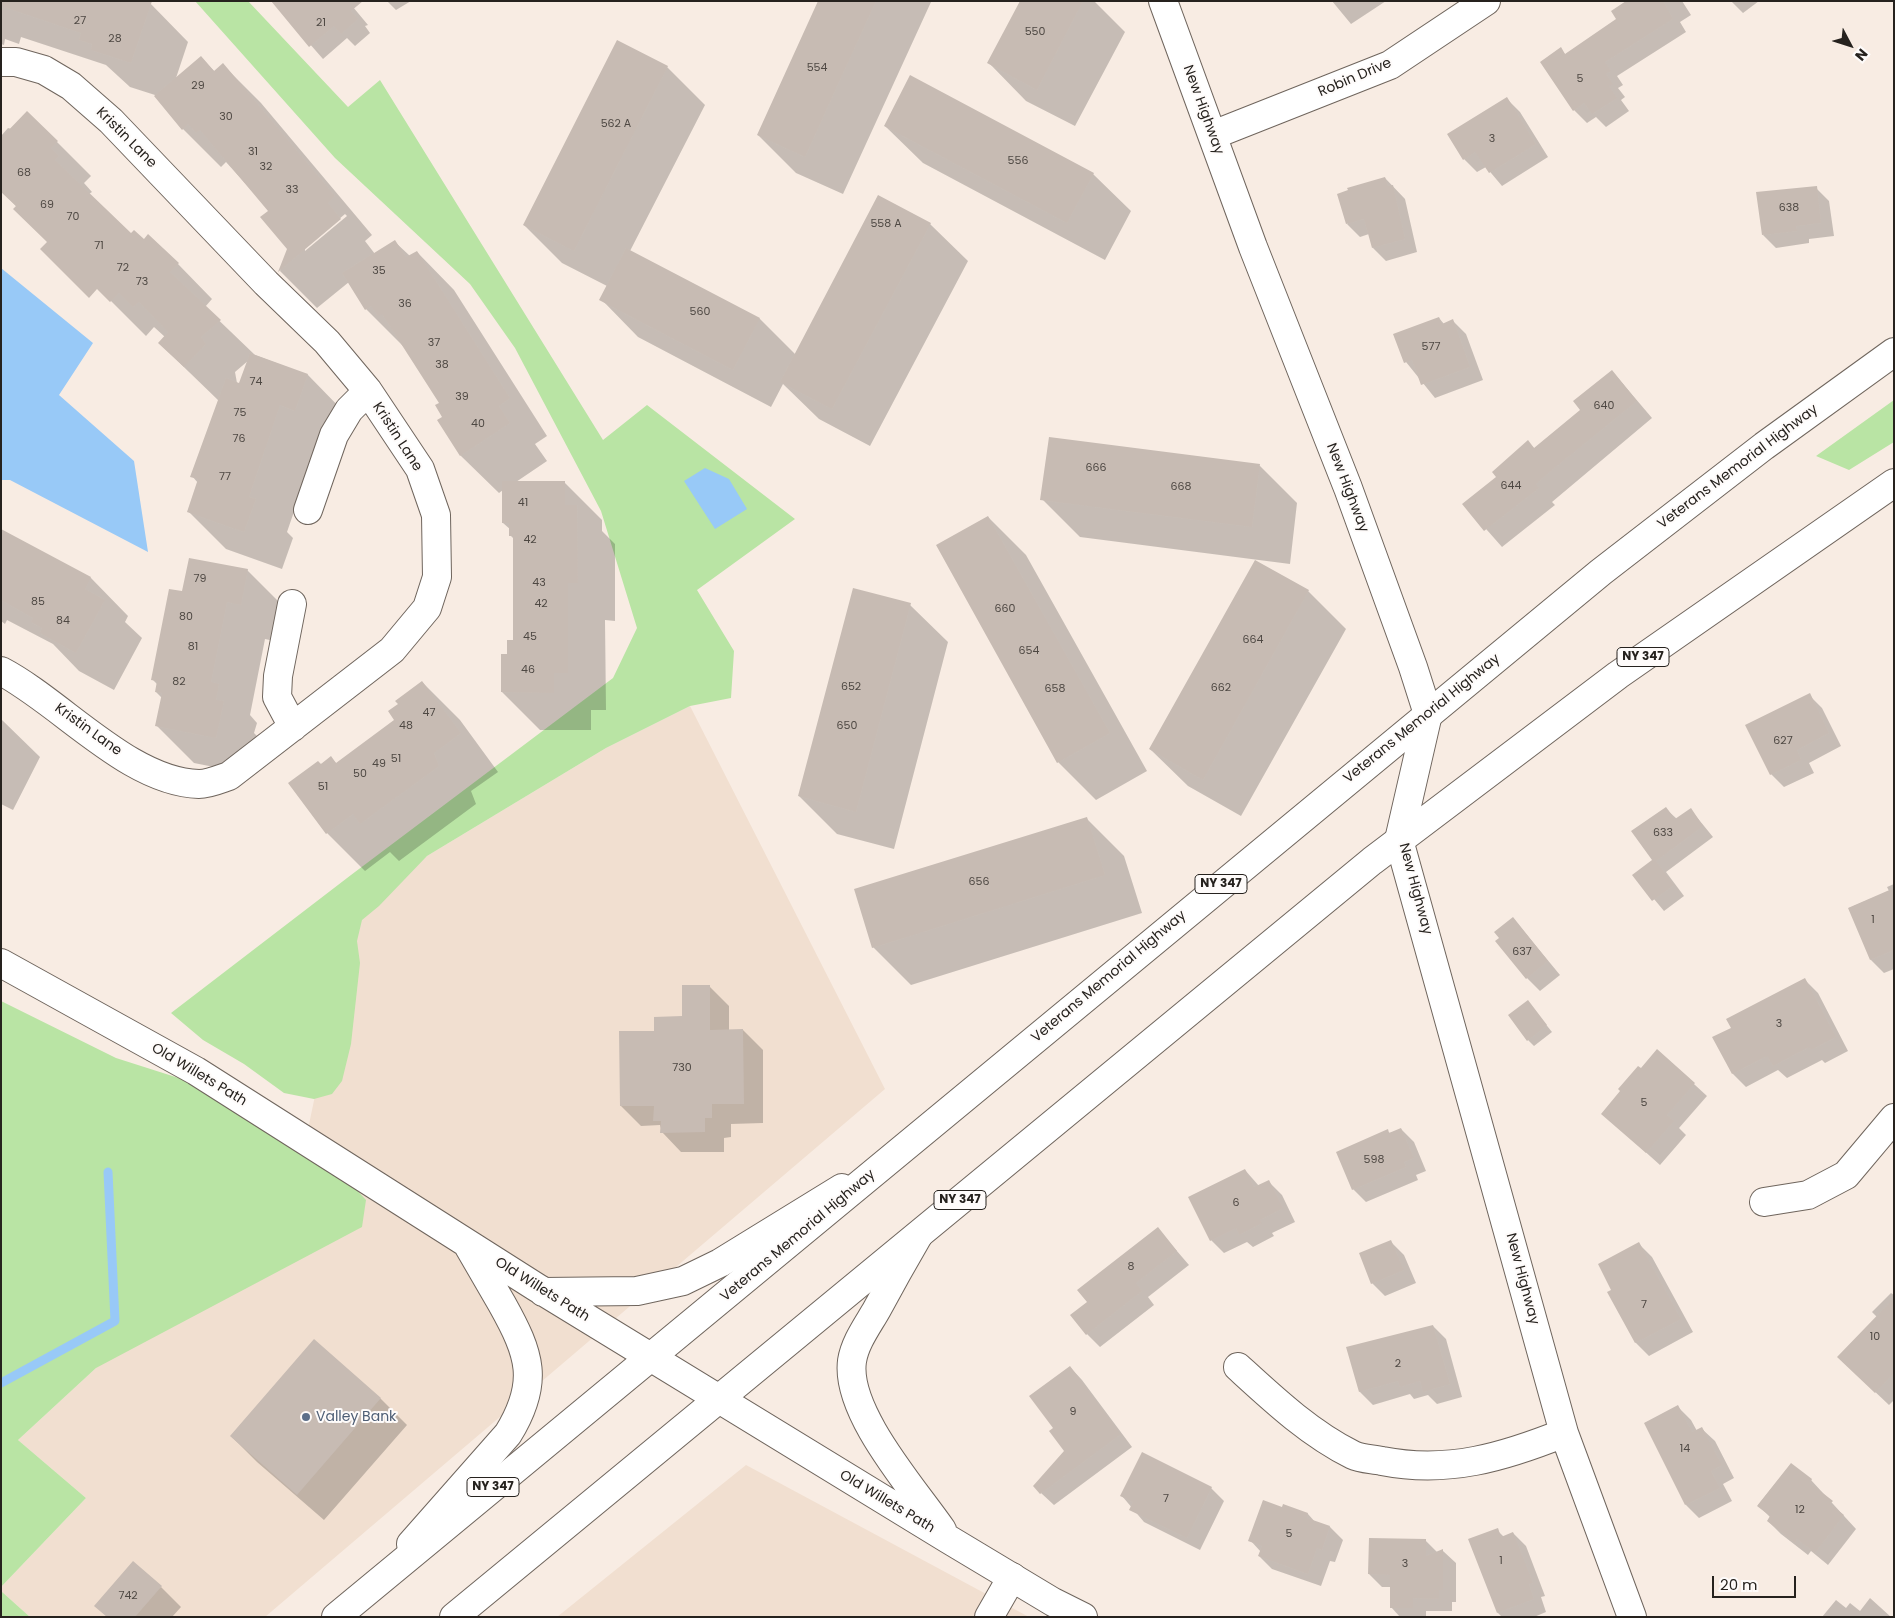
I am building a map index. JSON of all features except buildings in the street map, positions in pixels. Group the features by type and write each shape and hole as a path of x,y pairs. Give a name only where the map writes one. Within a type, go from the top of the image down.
{"main road":[{"name":"New Highway","path":"1163,1 1253,247 1348,488 1413,667 1428,714 1399,840 1564,1433 1632,1617"},
{"name":"Robin Drive","path":"1213,135 1390,65 1486,1"},
{"name":"Kristin Lane","path":"1,62 16,62 44,70 71,86 111,121 266,283 326,342 368,391 420,469 436,514 437,577 427,608 392,650 229,776 201,784 177,781 148,770 109,748 29,687 1,671"},
{"name":"Veterans Memorial Highway","path":"336,1617 1428,714 1678,511 1894,352"},
{"path":"308,510 334,435 349,410 368,391"},
{"name":"NY 347","path":"454,1617 1399,840 1618,675 1894,483"},
{"path":"292,604 278,676 277,697 293,727"},
{"name":"Old Willets Path","path":"1,963 196,1071 543,1292 948,1539 1083,1617"},
{"path":"1764,1202 1808,1195 1846,1175 1894,1118"},
{"path":"543,1292 637,1291 684,1281 728,1258 892,1157"},
{"path":"919,1234 862,1335 852,1360 852,1374 855,1394 864,1419 948,1539"},
{"path":"378,1582 498,1447 518,1417 524,1396 528,1367 524,1345 468,1244"},
{"path":"1238,1367 1283,1409 1312,1430 1354,1456 1402,1465 1457,1464 1501,1457 1564,1433"},
{"path":"989,1617 1012,1577"}],"shaded area":[{"path":"690,706 885,1089 265,1617 30,1617 1,1591 1,1587 86,1498 18,1440 96,1368 303,1153 352,919 427,856 606,748"},
{"path":"746,1465 1029,1617 557,1617"}],"green space":[{"path":"195,1 248,1 348,107 380,80 603,440 647,405 795,519 697,590 734,651 731,698 690,706 606,748 427,856 379,906 362,920 357,941 360,963 351,1044 342,1081 332,1094 314,1099 284,1093 244,1064 203,1040 171,1013 613,678 637,628 601,511 515,348 470,284 335,158"},
{"path":"1894,400 1894,442 1849,470 1816,456"},
{"path":"1,1001 116,1058 188,1081 353,1186 366,1200 362,1227 96,1368 18,1440 86,1498 1,1587"},
{"path":"1,1591 30,1617 1,1617"}],"water":[{"path":"1,268 93,343 59,395 134,461 148,552 10,480 1,480"},
{"path":"705,468 729,479 747,509 715,529 684,481"}],"waterway":[{"path":"1,1383 115,1321 108,1172"}],"place":[{"name":"Valley Bank","path":"306,1417"}]}
